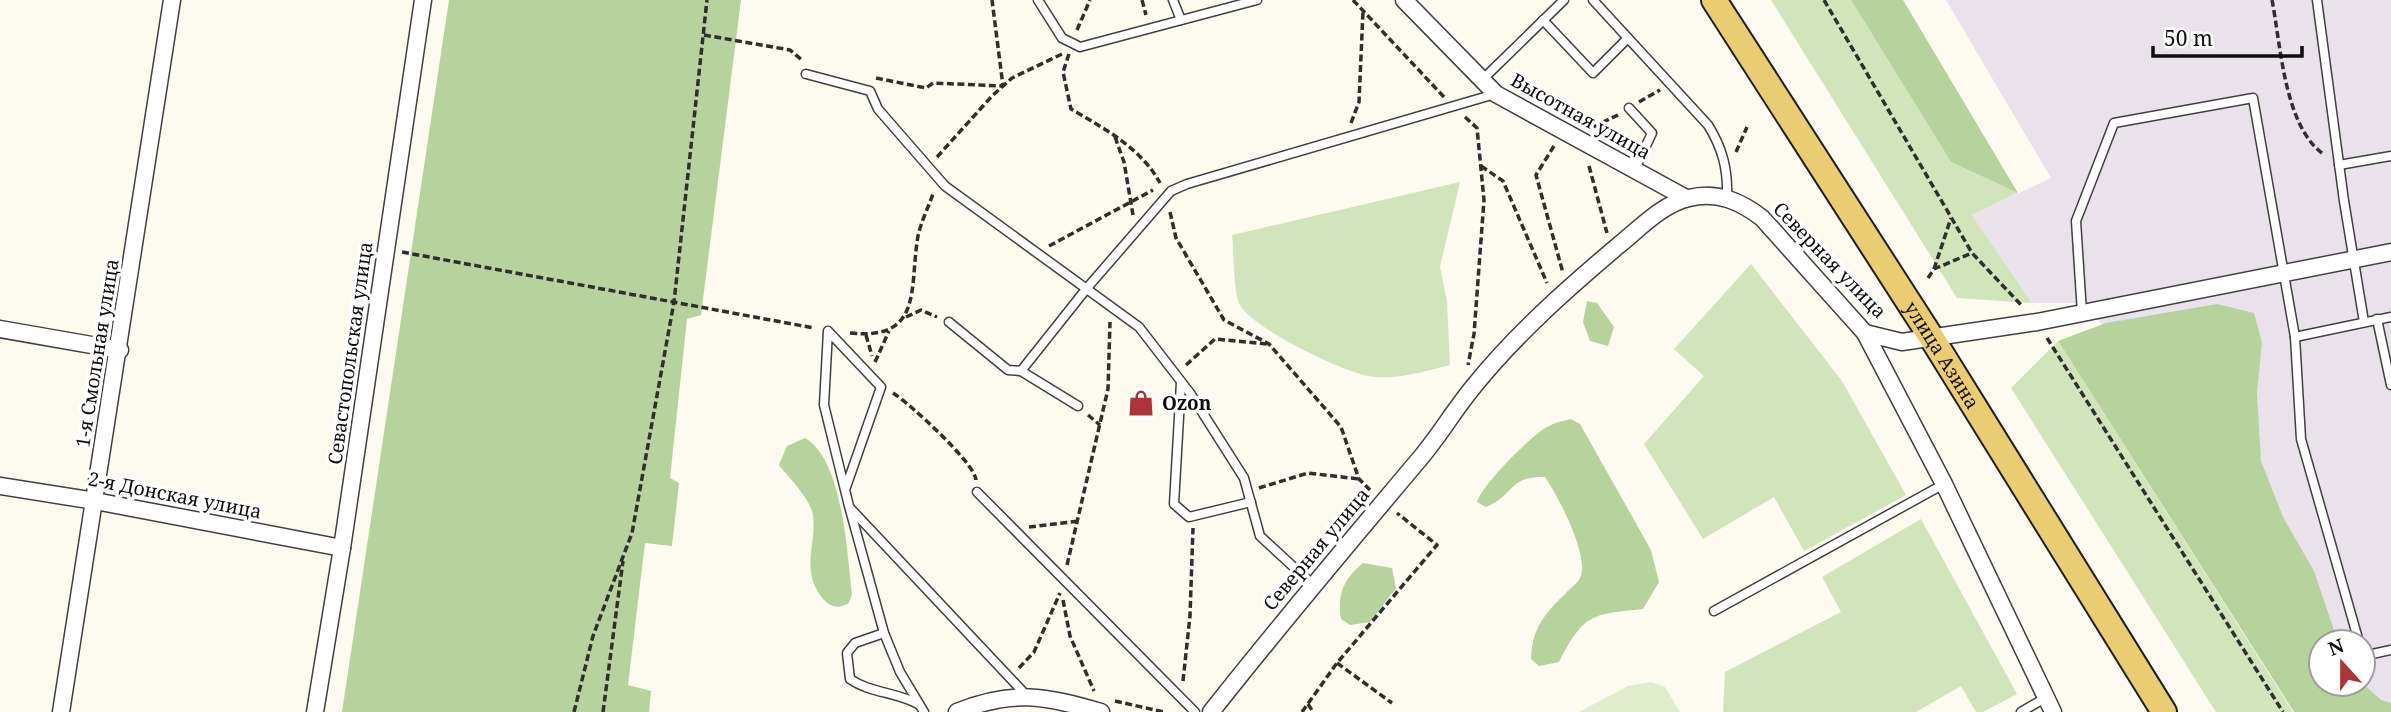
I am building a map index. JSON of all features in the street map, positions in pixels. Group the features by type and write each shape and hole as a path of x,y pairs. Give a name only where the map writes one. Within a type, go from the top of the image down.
{"main road":[{"name":"улица Азина","path":"1713,0 1933,340 2164,712"}],"street":[{"name":"1-я Смольная улица","path":"61,712 120,350 172,0"},
{"name":"Севастопольская улица","path":"315,712 423,0"},
{"name":"Высотная улица","path":"1404,0 1496,94 1686,198"},
{"name":"Северная улица","path":"1211,712 1476,384 1558,298 1655,215 1686,198 1707,195 1727,198 1746,206 1762,218 1865,333 1902,342 1933,340 2036,322 2391,252"},
{"path":"0,329 120,350"},
{"path":"1865,333 1944,484 2049,705"},
{"name":"2-я Донская улица","path":"0,486 95,501 342,548"},
{"path":"957,712 976,704 1026,695 1099,704"}],"lane":[{"path":"1038,0 1062,38 1080,47 1257,0"},
{"path":"1173,0 1181,20"},
{"path":"1482,80 1564,0"},
{"path":"1593,0 1708,125 1718,141 1728,170 1727,198"},
{"path":"2317,0 2352,259 2364,322"},
{"path":"1543,20 1593,73 1628,38"},
{"path":"806,74 870,91 878,108 939,178 1035,253 1139,327 1179,378 1244,478 1261,536 1312,584"},
{"path":"1021,371 1128,238 1166,196 1187,184 1496,94"},
{"path":"2082,313 2076,220 2114,123 2253,98 2295,337 2301,439 2355,628"},
{"path":"1629,108 1652,133 1635,169"},
{"path":"2339,166 2391,156"},
{"path":"2295,337 2391,317"},
{"path":"2377,319 2391,385"},
{"path":"949,322 1008,370 1021,371 1078,406"},
{"path":"828,331 881,387 845,490"},
{"path":"828,331 824,405 845,490 884,633 900,672 922,709"},
{"path":"1179,378 1174,505 1189,517 1251,502"},
{"path":"1714,611 1944,484"},
{"path":"977,492 1195,712"},
{"path":"849,506 1026,695"},
{"path":"884,633 855,643 847,653 850,679 862,687 901,695 922,709"},
{"path":"2021,712 2049,705"}],"path":[{"path":"574,712 593,636 632,533 674,302 708,0"},
{"path":"992,0 1003,86"},
{"path":"1072,43 1090,0"},
{"path":"1353,0 1477,128 1484,200 1474,334 1467,367"},
{"path":"1824,0 1972,253 2036,322 2283,712"},
{"path":"2272,0 2293,110 2309,144 2339,166"},
{"path":"1346,137 1359,102 1363,11"},
{"path":"704,35 790,50 808,64 806,74"},
{"path":"928,166 1003,86 1036,65 1070,51 1063,72 1071,109 1115,135 1149,164 1160,185 1131,204 1035,253"},
{"path":"874,77 926,88 933,83 1003,86"},
{"path":"1728,170 1747,127"},
{"path":"1564,130 1536,174 1565,280"},
{"path":"1115,135 1133,215 1128,238"},
{"path":"1582,140 1609,237"},
{"path":"1481,166 1503,181 1549,287 1558,298"},
{"path":"904,318 915,284 918,235 939,178"},
{"path":"1166,196 1176,238 1224,320 1269,344 1340,427 1359,479 1437,545 1337,663 1302,712"},
{"path":"1928,278 1934,269 1951,217"},
{"path":"386,250 828,331 866,335 890,331"},
{"path":"1934,269 1972,253"},
{"path":"1063,580 1108,389 1111,306"},
{"path":"874,364 890,331 904,318 921,310 949,322"},
{"path":"1179,378 1215,339 1269,344"},
{"path":"881,387 897,395 963,459 976,474 977,492"},
{"path":"1248,492 1308,473 1359,479"},
{"path":"1182,701 1194,516"},
{"path":"1013,528 1079,521"},
{"path":"603,712 624,555"},
{"path":"1010,677 1034,652 1061,591 1070,636 1099,704"},
{"path":"1337,663 1392,703"},
{"path":"1308,704 1313,712"}],"shaded area":[{"path":"1946,0 2391,0 2391,712 2367,698 2377,698 2377,628 2307,628 2307,630 2087,303 2032,303 1972,215 2051,178"}],"green space":[{"path":"449,0 741,0 701,315 687,319 670,478 679,483 672,546 645,543 628,685 651,691 649,712 342,712"},
{"path":"1771,0 1851,0 1951,162 2018,193 1972,215 2032,303 1957,298"},
{"path":"1851,0 1903,0 2018,193 1951,162"},
{"path":"1460,182 1440,267 1447,301 1450,365 1394,377 1362,374 1324,360 1281,338 1248,315 1240,305 1235,281 1232,235"},
{"path":"1751,264 1842,381 1906,495 1804,551 1774,497 1703,539 1644,444 1704,376 1674,349"},
{"path":"1587,301 1597,303 1614,327 1608,346 1590,341 1583,322"},
{"path":"2217,304 2254,313 2262,342 2257,393 2261,461 2283,517 2314,571 2333,628 2307,628 2307,698 2377,696 2391,703 2391,712 2294,712 2058,341 2106,323"},
{"path":"2058,341 2293,712 2216,712 2011,388"},
{"path":"1571,419 1580,424 1651,550 1659,582 1643,609 1600,615 1591,619 1575,634 1559,662 1539,666 1531,659 1540,623 1580,578 1581,556 1571,526 1545,477 1524,479 1486,507 1477,502 1497,473 1531,439 1552,425"},
{"path":"805,438 818,449 828,466 841,509 852,594 848,604 841,606 830,605 824,600 812,579 813,515 804,495 779,465 787,446"},
{"path":"1921,519 2017,694 1983,712 1976,712 1961,686 1916,712 1723,712 1725,672 1841,612 1822,577"},
{"path":"1363,563 1392,568 1396,588 1370,622 1350,625 1341,619 1341,595 1346,582"},
{"path":"1651,682 1665,687 1680,712 1579,712 1628,686"}],"place":[{"name":"Ozon","path":"1141,403"}]}
